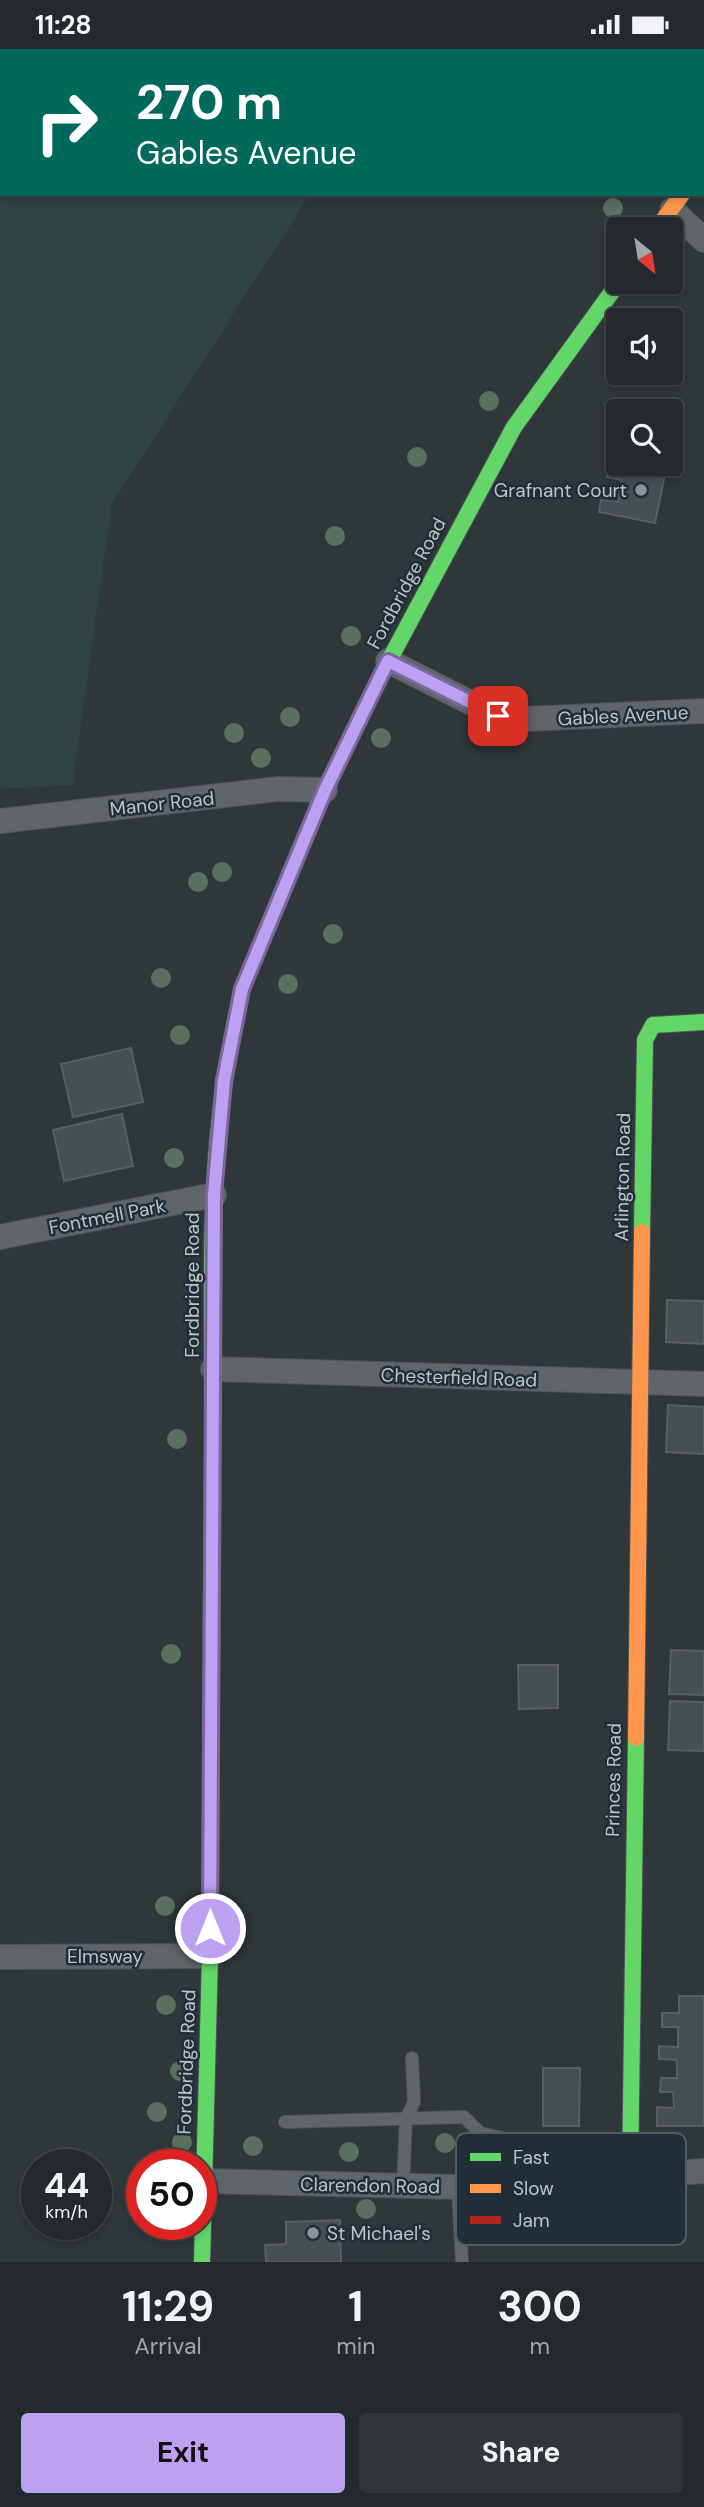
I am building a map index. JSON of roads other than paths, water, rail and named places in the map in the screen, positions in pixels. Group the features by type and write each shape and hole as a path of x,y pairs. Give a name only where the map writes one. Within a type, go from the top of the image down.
{"main road":[{"name":"Fordbridge Road","path":"205,2149 210,1956 214,1195 224,1080 242,989 325,790 388,661 513,427 610,294"},
{"name":"Arlington Road","path":"639,1383 645,1040 653,1025 704,1022"},
{"name":"Princes Road","path":"630,2133 639,1383"},
{"name":"Fordbridge Road","path":"202,2262 203,2240"}],"street":[{"path":"670,211 704,240"},
{"name":"Gables Avenue","path":"388,661 498,716 526,719 704,711"},
{"name":"Manor Road","path":"0,821 278,789 325,790"},
{"name":"Fontmell Park","path":"0,1237 214,1195"},
{"name":"Chesterfield Road","path":"213,1369 704,1384"},
{"name":"Elmsway","path":"0,1957 210,1956"},
{"name":"Clarendon Road","path":"686,2172 704,2171"},
{"name":"Clarendon Road","path":"217,2181 456,2187"}],"lane":[{"path":"403,2185 406,2119 414,2102 412,2058"},
{"path":"285,2122 464,2117 480,2133"}],"place":[{"name":"Grafnant Court","path":"641,490"},
{"name":"St Michael's","path":"313,2233"}]}
